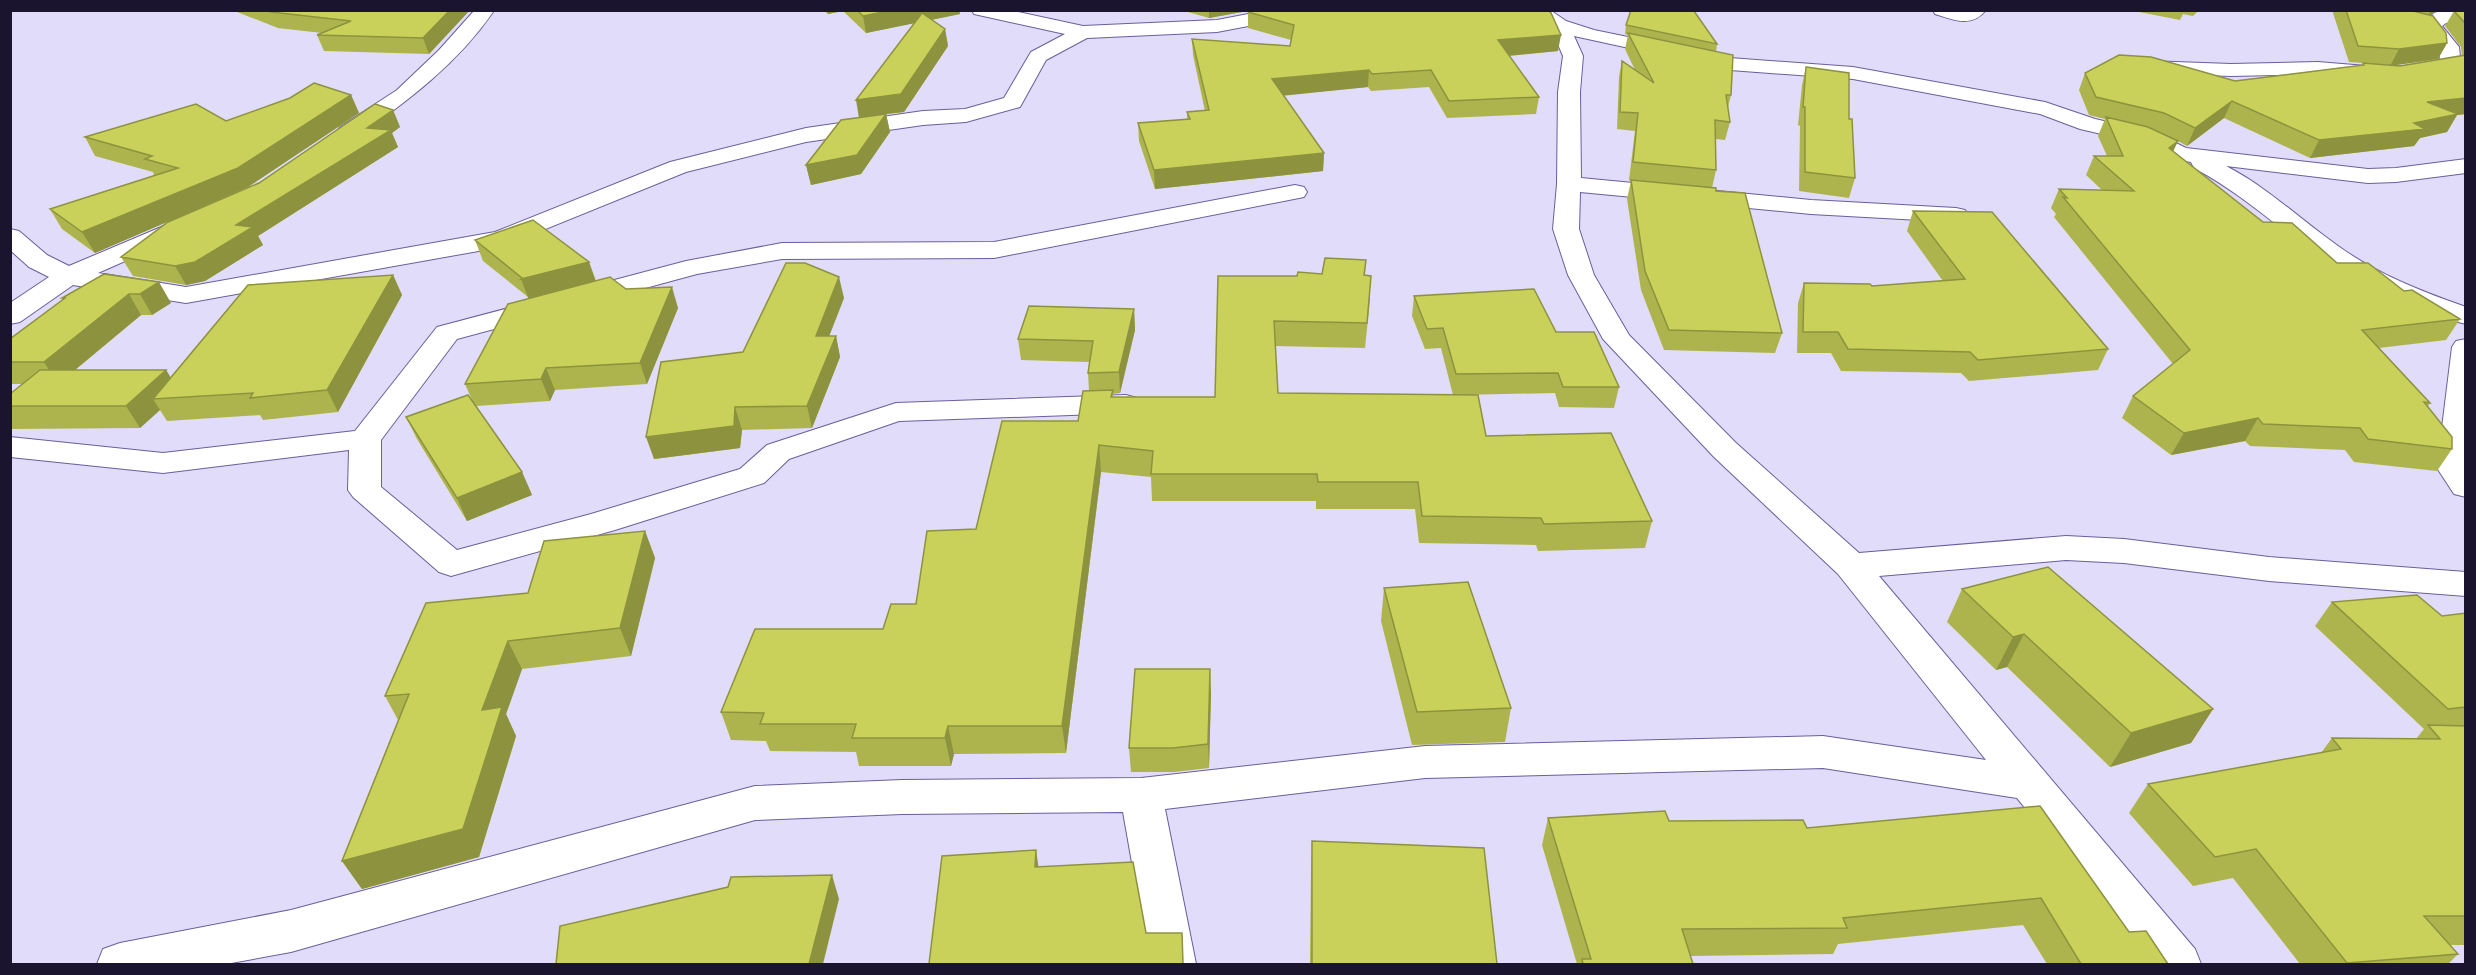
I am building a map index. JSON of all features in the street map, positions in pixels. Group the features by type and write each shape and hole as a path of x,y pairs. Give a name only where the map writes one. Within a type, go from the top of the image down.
{"street":[{"path":"335,141 405,94 484,12 481,10"},
{"path":"981,10 1083,32 1216,26 1301,10"},
{"path":"1942,10 1965,17 1977,10"},
{"path":"2432,26 2441,17 2466,17"},
{"path":"1548,18 1590,35 1730,64 1835,71 2045,108 2088,124 2148,138 2229,176 2349,266 2410,296 2466,316"},
{"path":"1548,18 1573,56 1569,92 1569,184 1566,229 1581,275 1617,339 1725,450 1851,566 2178,964"},
{"path":"2127,65 2231,70 2318,68 2390,74 2451,66 2449,47 2432,26 2410,21"},
{"path":"10,236 38,261 68,276 186,295 501,239 678,167 806,135 966,114 1012,102 1038,56 1083,32"},
{"path":"2181,154 2367,176 2396,175 2466,166"},
{"path":"2229,176 2260,164"},
{"path":"1569,184 1811,207 1980,216"},
{"path":"1150,404 896,412 778,452 752,476 603,522 451,564 365,490 365,440 447,333 695,267 782,251 994,250 1295,192"},
{"path":"10,316 68,276 194,221"},
{"path":"2466,347 2453,468 2466,486"},
{"path":"10,447 163,463 365,440"},
{"path":"1851,566 2066,548 2124,551 2269,569 2466,584"},
{"path":"120,964 291,931 755,803 902,797 1142,795 1425,762 1823,752 2029,783"},
{"path":"1142,795 1173,964"}],"building":[{"path":"267,10 450,10 423,38 317,35 351,21"},
{"path":"857,10 893,10 863,16"},
{"path":"1258,10 1548,10 1561,35 1498,40 1539,97 1449,101 1431,70 1372,74 1369,70 1272,79 1324,153 1154,170 1138,123 1190,119 1187,112 1209,110 1192,39 1290,46 1294,25 1248,12"},
{"path":"1631,10 1694,11 1717,44 1626,25"},
{"path":"2346,10 2409,10 2433,16 2446,33 2447,43 2399,49 2358,46"},
{"path":"2466,10 2466,24 2454,11"},
{"path":"922,13 945,29 901,94 856,100"},
{"path":"1628,33 1733,55 1731,95 1726,95 1730,122 1715,120 1716,170 1633,162 1638,113 1620,112 1622,61 1654,83"},
{"path":"2119,55 2151,57 2235,81 2364,65 2363,63 2400,66 2466,55 2466,98 2427,102 2458,114 2414,123 2425,129 2319,140 2232,101 2195,128 2164,113 2096,97 2085,73"},
{"path":"1806,67 1849,73 1849,119 1852,119 1855,178 1805,172 1805,107 1803,107"},
{"path":"314,83 351,95 238,168 82,232 50,209 178,168 145,159 152,156 85,137 196,104 226,121 290,98"},
{"path":"375,104 393,110 367,128 391,130 236,225 253,227 195,262 175,266 121,257 168,222 259,183"},
{"path":"886,114 857,155 806,165 841,120"},
{"path":"2106,117 2148,127 2178,141 2169,148 2263,222 2292,223 2337,263 2368,263 2404,291 2412,290 2460,319 2362,330 2430,403 2424,402 2452,437 2452,449 2368,439 2360,428 2263,424 2258,418 2184,433 2133,396 2190,350 2063,197 2067,198 2059,189 2134,191 2094,156 2123,156"},
{"path":"1631,180 1745,193 1782,333 1669,330 1645,271"},
{"path":"1913,211 1992,212 2108,349 1978,360 1970,352 1848,349 1838,332 1803,332 1804,283 1870,284 1872,286 1965,279"},
{"path":"533,220 589,262 521,279 475,240"},
{"path":"1325,258 1366,260 1364,275 1371,276 1367,323 1274,321 1278,393 1478,395 1486,436 1611,433 1652,521 1544,524 1541,518 1422,516 1418,482 1318,482 1317,474 1151,474 1153,451 1099,445 1062,726 948,726 945,738 852,738 856,724 760,724 764,713 721,712 755,629 883,629 891,604 916,604 927,531 976,529 1002,421 1078,421 1083,391 1113,390 1111,397 1215,397 1218,276 1297,276 1298,272 1322,274"},
{"path":"786,263 805,263 839,277 816,336 836,336 807,406 735,407 734,426 646,437 661,362 743,352"},
{"path":"104,274 159,282 140,294 129,294 44,362 10,362 10,339 65,298 62,298"},
{"path":"393,275 327,390 250,398 253,393 153,399 248,285"},
{"path":"610,277 626,289 672,287 640,363 546,368 541,379 465,384 508,304"},
{"path":"1534,289 1556,332 1594,332 1619,387 1563,387 1558,373 1456,374 1443,328 1427,329 1414,296"},
{"path":"1029,306 1134,309 1119,372 1088,373 1093,341 1018,339"},
{"path":"40,370 166,370 126,406 10,406 10,394"},
{"path":"468,395 522,472 457,498 406,417"},
{"path":"645,531 620,628 508,641 482,710 502,707 463,829 342,861 409,694 385,696 426,603 528,593 544,541"},
{"path":"2048,567 2213,709 2131,733 2024,634 2013,637 1962,589"},
{"path":"1468,582 1511,708 1417,712 1384,588"},
{"path":"2417,595 2442,616 2466,613 2466,707 2448,709 2332,602"},
{"path":"1135,669 1210,669 1208,744 1173,748 1129,748"},
{"path":"2428,725 2466,726 2466,916 2424,916 2458,954 2347,963 2256,849 2215,857 2148,784 2341,749 2332,738 2440,739"},
{"path":"2040,806 2129,932 2146,931 2168,964 2081,964 2041,898 1843,918 1847,928 1682,929 1693,964 1583,964 1582,959 1591,959 1548,818 1665,811 1669,821 1803,820 1807,828"},
{"path":"1312,841 1484,848 1497,964 1312,964"},
{"path":"1036,850 1035,867 1133,862 1146,933 1182,933 1183,964 929,964 942,856"},
{"path":"832,875 809,964 556,964 560,926 728,887 731,877"}]}
